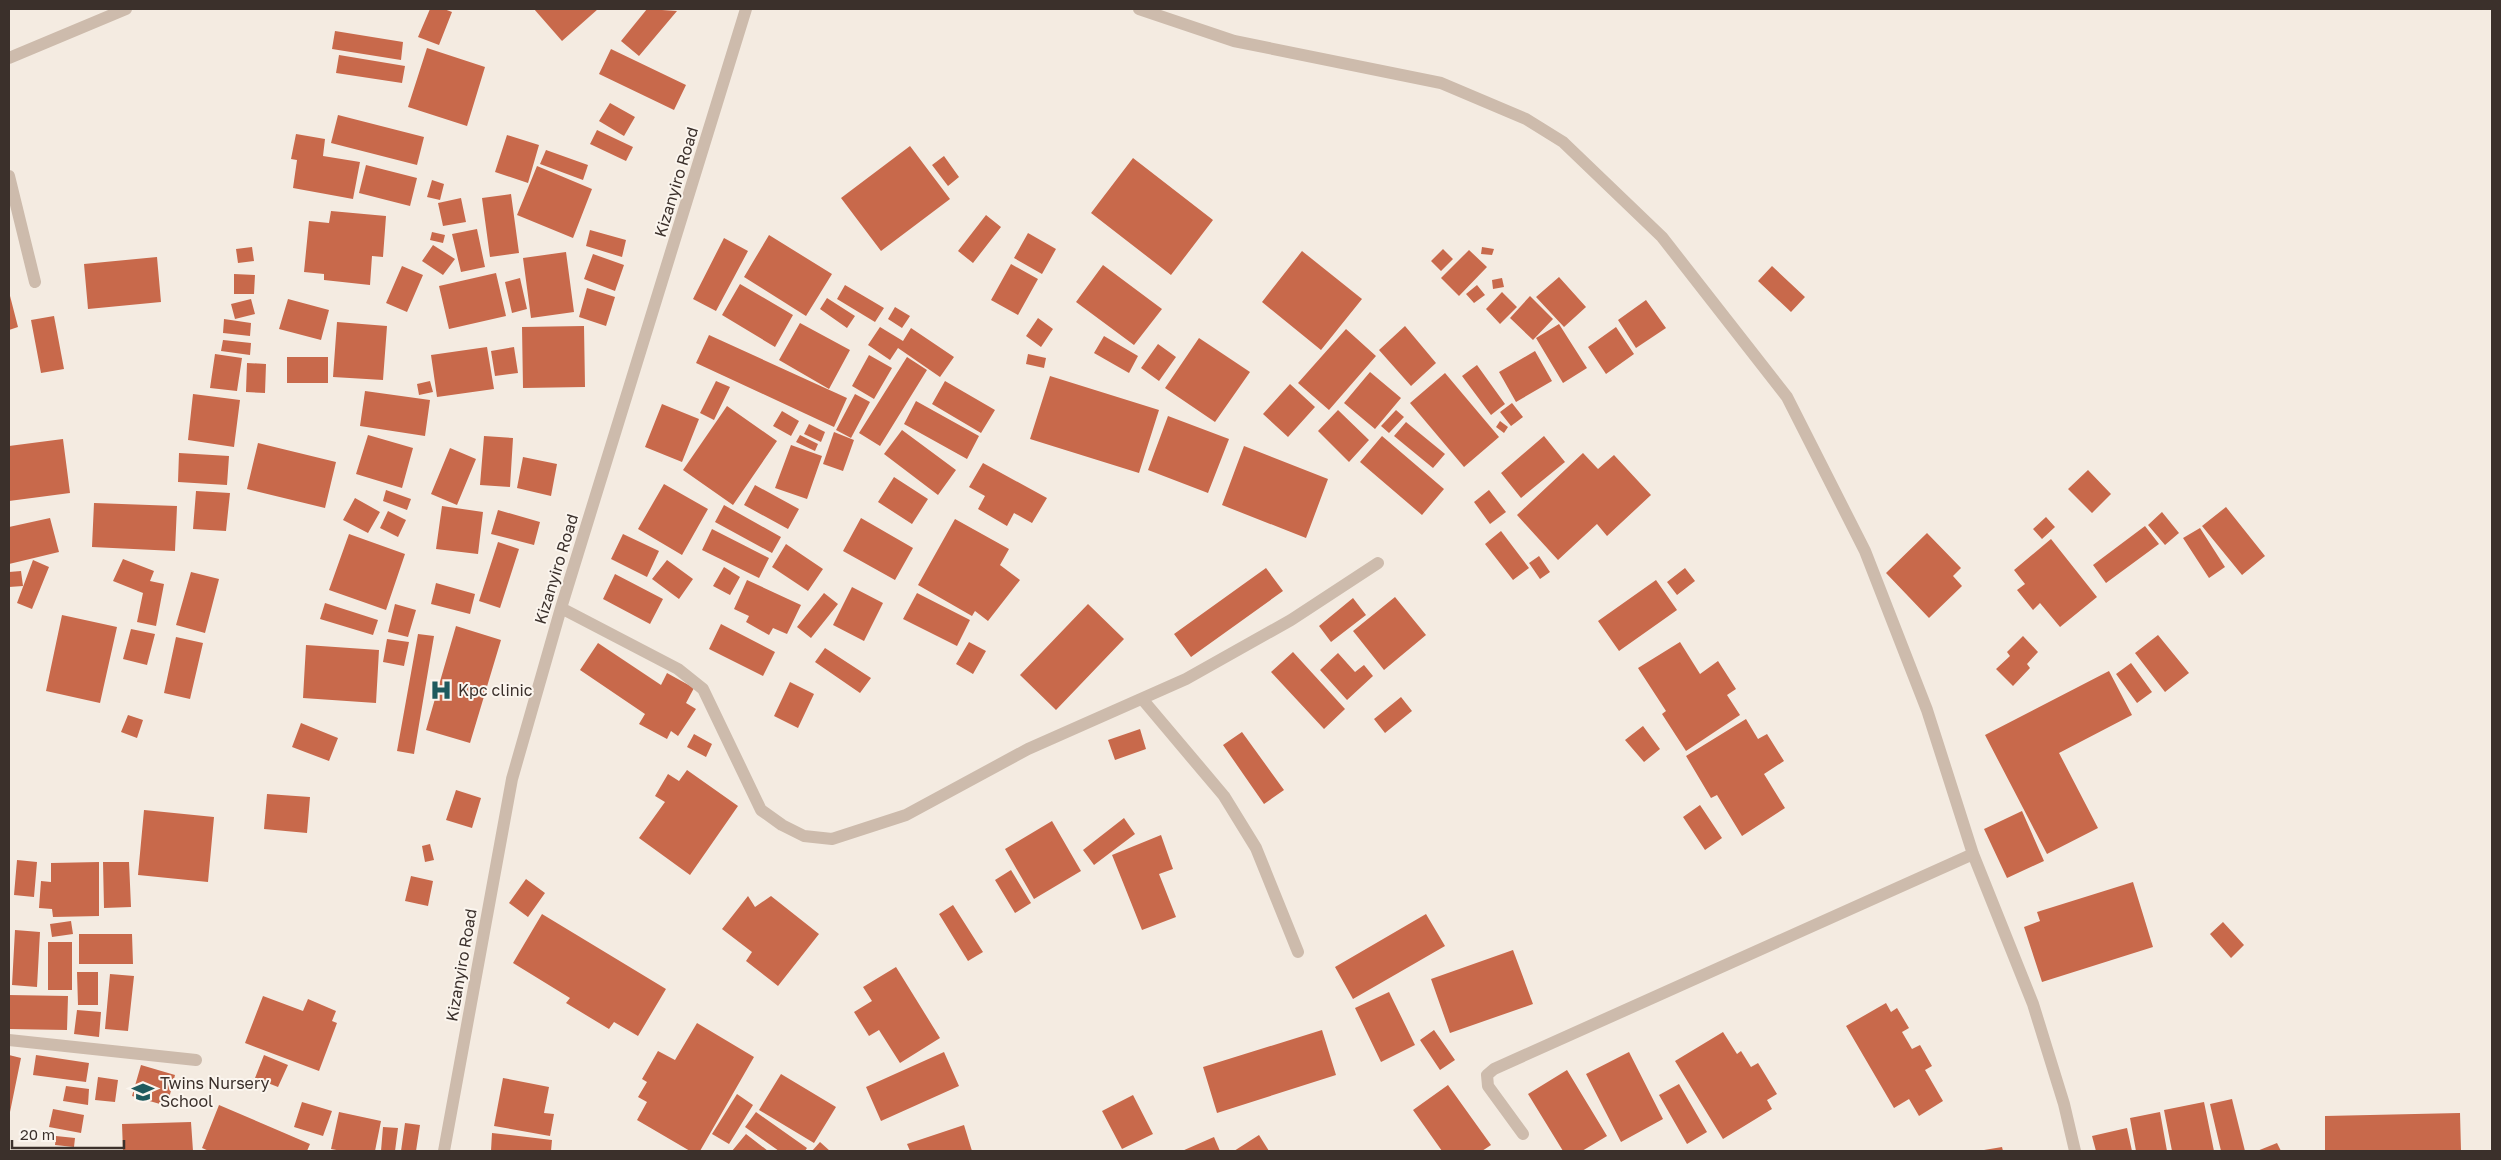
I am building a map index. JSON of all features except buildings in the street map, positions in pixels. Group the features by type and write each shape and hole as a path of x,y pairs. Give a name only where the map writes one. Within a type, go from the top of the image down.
{"street":[{"path":"9,58 126,9"},
{"name":"Kizanyiro Road","path":"444,1151 512,779 561,608 746,9"},
{"path":"1139,9 1234,41 1441,83 1526,120 1563,142 1662,237 1787,397 1865,551 1927,710 1973,854 2033,1004 2064,1104 2075,1151"},
{"path":"9,176 34,282"},
{"path":"561,608 678,669 703,689 761,810 782,825 804,836 832,839 906,815 1028,749 1143,700 1186,679 1291,620 1378,563"},
{"path":"1143,700 1224,796 1256,848 1298,952"},
{"path":"1523,1134 1488,1086 1487,1076 1494,1069 1973,854"},
{"path":"9,1040 196,1060"}],"place":[{"name":"Kpc clinic","path":"441,690"},
{"name":"Twins Nursery School","path":"143,1092"}]}
